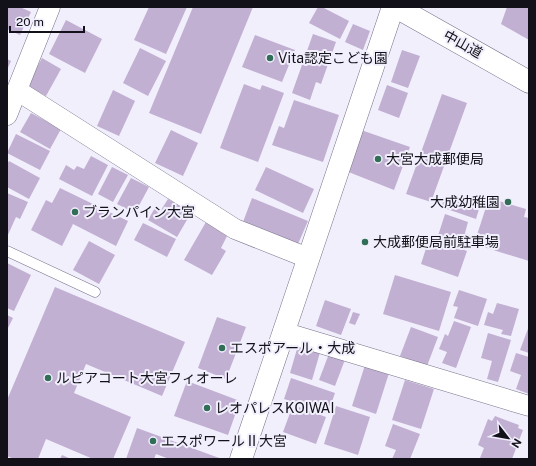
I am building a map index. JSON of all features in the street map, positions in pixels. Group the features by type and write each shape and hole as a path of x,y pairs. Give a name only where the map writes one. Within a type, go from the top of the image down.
{"main road":[{"name":"中山道","path":"395,7 529,82"},
{"path":"242,459 308,258 395,7"}],"street":[{"path":"7,115 18,91 50,7"},
{"path":"18,91 235,229 308,258"},
{"path":"283,332 529,406"}],"lane":[{"path":"7,251 95,292"}],"building":[{"path":"7,7 20,7 31,12 20,35 7,29"},
{"path":"149,7 187,7 166,54 134,40"},
{"path":"193,7 253,7 201,134 149,113"},
{"path":"318,7 322,7 349,21 340,39 309,23"},
{"path":"507,7 529,7 529,40 501,24"},
{"path":"66,20 102,39 85,73 49,54"},
{"path":"353,24 370,31 363,50 345,42"},
{"path":"313,34 336,42 321,84 316,82 310,100 292,93"},
{"path":"255,35 295,50 282,82 242,67"},
{"path":"140,48 166,61 148,96 123,83"},
{"path":"402,50 420,56 408,88 391,82"},
{"path":"42,58 61,69 46,96 27,86"},
{"path":"7,59 11,61 7,70"},
{"path":"244,84 260,90 262,85 284,93 258,162 220,148"},
{"path":"387,85 408,93 399,118 378,110"},
{"path":"113,90 135,101 119,136 97,126"},
{"path":"442,94 467,103 431,202 406,194"},
{"path":"294,100 339,115 323,162 272,145 279,126 284,128"},
{"path":"31,113 61,129 50,149 20,132"},
{"path":"171,130 198,143 183,176 155,163"},
{"name":"大宮大成郵便局","path":"361,130 410,147 394,190 346,171"},
{"path":"16,134 50,151 40,170 7,153"},
{"path":"91,156 108,165 92,196 59,179 66,165 74,170 77,166 84,169"},
{"path":"9,161 40,178 29,199 7,187 7,164"},
{"path":"112,167 128,175 113,202 98,194"},
{"path":"266,167 314,189 303,213 255,190"},
{"path":"131,178 149,187 135,213 117,204"},
{"name":"ブランパイン大宮","path":"60,188 128,221 116,246 73,224 62,246 31,230 46,200 52,203"},
{"path":"7,193 28,202 20,219 16,217 7,237"},
{"path":"445,197 479,209 476,219 441,207"},
{"path":"252,198 308,221 298,244 243,222"},
{"path":"489,198 526,209 524,217 529,218 529,261 474,244"},
{"path":"168,199 191,213 177,237 148,220 156,206 161,210"},
{"path":"445,214 468,222 465,233 471,236 469,245 461,242 459,248 467,251 458,277 421,264 429,239 436,242"},
{"path":"206,222 228,234 221,248 226,251 212,275 184,260"},
{"path":"143,223 176,239 167,257 134,240"},
{"path":"89,241 115,255 99,284 73,270"},
{"path":"7,263 31,275 14,311 7,308"},
{"path":"395,275 451,292 439,331 383,314"},
{"name":"ルピアコート大宮フィオーレ","path":"55,287 185,342 162,396 86,364 74,393 131,417 113,459 93,459 46,439 38,459 14,459 7,456 7,400"},
{"path":"459,290 487,299 478,326 454,318 458,307 453,306"},
{"path":"325,300 351,309 341,335 316,326"},
{"path":"497,303 519,309 511,336 501,334 503,330 484,325 488,312 493,314"},
{"path":"353,312 360,314 355,325 349,323"},
{"path":"7,315 13,318 7,330"},
{"name":"エスポアール・大成","path":"217,317 246,327 226,379 198,368"},
{"path":"454,321 471,327 456,368 442,363 447,352 439,349 445,334 448,336"},
{"path":"529,326 529,353 520,350"},
{"path":"411,327 438,337 427,366 400,356"},
{"path":"488,333 511,340 498,382 487,379 492,361 481,358"},
{"path":"299,342 321,349 312,380 290,373"},
{"path":"330,351 346,357 335,386 319,380"},
{"path":"516,353 529,357 529,394 516,389 521,375 510,371"},
{"path":"365,365 389,373 376,414 352,406"},
{"path":"291,378 335,393 328,413 284,399"},
{"path":"405,380 434,389 421,429 392,420"},
{"name":"レオパレスKOIWAI","path":"187,381 240,401 228,435 174,416"},
{"path":"336,406 370,417 358,455 324,444"},
{"path":"299,407 326,417 316,444 283,432 290,413 296,415"},
{"path":"495,416 519,425 518,428 523,430 512,459 480,458 484,448 478,445 488,419 492,421"},
{"path":"393,424 420,434 410,459 392,459 396,450 385,446"},
{"name":"エスポワールⅡ大宮","path":"137,428 222,459 169,459 156,454 154,459 126,459"},
{"path":"62,455 71,459 60,459"}],"place":[{"name":"Vita認定こども園","path":"270,58"},
{"name":"大宮大成郵便局","path":"378,159"},
{"name":"大成幼稚園","path":"508,202"},
{"name":"ブランパイン大宮","path":"75,212"},
{"name":"大成郵便局前駐車場","path":"365,242"},
{"name":"エスポアール・大成","path":"222,348"},
{"name":"ルピアコート大宮フィオーレ","path":"48,378"},
{"name":"レオパレスKOIWAI","path":"207,408"},
{"name":"エスポワールⅡ大宮","path":"153,441"}]}
